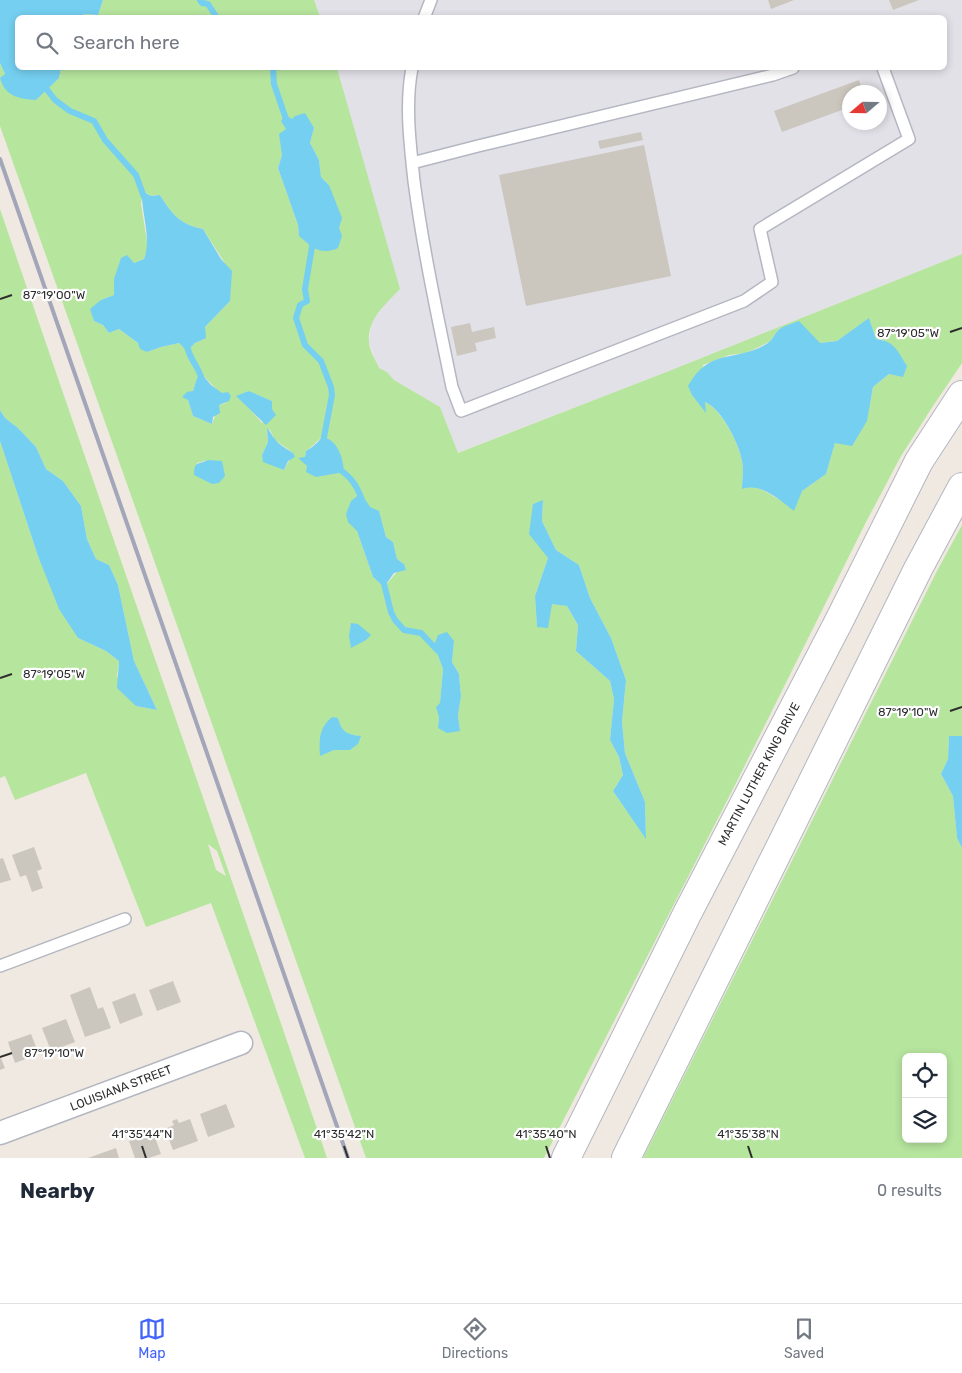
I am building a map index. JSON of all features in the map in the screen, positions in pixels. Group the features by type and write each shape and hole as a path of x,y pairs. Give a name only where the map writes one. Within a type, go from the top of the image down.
{"main road":[{"name":"MARTIN LUTHER KING DRIVE","path":"566,1158 686,914 839,621 919,461 962,395"},
{"path":"626,1158 918,569 962,487"}],"street":[{"name":"LOUISIANA STREET","path":"0,1133 241,1043"}],"lane":[{"path":"425,15 431,0"},
{"path":"412,70 409,124 419,216 452,387 461,411 735,305 772,282 760,229 909,139 884,70"},
{"path":"412,163 786,70"},
{"path":"0,966 126,918"}],"shaded area":[{"path":"314,0 962,0 962,254 457,453 440,407 394,380 387,372 379,368 369,343 371,323 383,307 342,84 338,70 947,70 947,15 319,15"}],"green space":[{"path":"103,0 314,0 319,15 98,15"},
{"path":"0,63 5,74 59,78 61,70 338,70 400,289 378,312 374,319 369,334 370,348 379,368 387,372 394,380 440,407 458,453 962,254 962,363 901,456 866,522 735,785 544,1158 366,1158 0,126","holes":["314,128 310,143 319,160 321,177 329,185 339,228 299,236 298,225 278,168 286,129","143,191 151,196 160,195 168,208 182,221 203,229 228,268 230,301 205,327 205,338 187,350 179,343 147,352 119,329 109,333 103,325 94,321 93,313 101,300 114,295 114,279 134,263 144,259 148,248 141,204","869,319 876,339 884,340 889,374 873,387 870,404 835,443 826,474 802,491 778,499 756,488 742,488 743,464 733,436 723,419 705,402 705,412 703,365 729,355 746,353 769,342 780,328 820,343 837,341","204,376 224,399 226,403 219,405 212,424 193,416 188,400 196,381","249,391 272,401 272,409 262,423 243,401 237,397","267,429 270,430 275,440 293,453 284,470 262,455 268,442","322,433 326,438 307,466 304,462 306,451 322,437","208,460 212,484 197,463","543,501 542,521 556,550 579,565 590,598 611,638 626,680 622,722 625,753 645,802 646,838 613,791 623,775 619,757 610,740 614,699 610,681 576,651 578,625 567,606 552,603 537,626 535,596 548,558 533,504","379,512 386,537 393,542 397,559 404,564 384,587 373,577 357,531","454,641 452,662 459,674 461,696 458,715 460,731 438,728 443,669 434,645","341,729 350,735 360,736 350,750 334,750 320,755"]},
{"path":"0,209 327,1158 305,1158 211,903 146,927 86,773 15,800 5,776 0,778 0,441 38,556 78,638 106,651 119,661 117,676 136,706 157,710 134,661 118,585 109,565 96,559 87,539 81,506 63,481 46,469 36,447 18,428 5,418 0,410","holes":["208,844 217,851 226,876 216,870"]},
{"path":"962,525 962,736 949,737 948,759 941,774 953,796 957,838 962,848 962,1158 643,1158 937,571"}],"water":[{"path":"0,0 103,0 98,15 15,15 15,70 61,70 59,78 36,100 19,98 5,89 0,78 5,74 0,63"},
{"path":"305,113 314,128 310,143 319,160 321,177 329,185 342,218 339,228 342,236 338,248 332,250 321,251 308,244 299,236 298,225 278,168 282,155 279,134 286,129 281,121 285,115 292,119"},
{"path":"142,191 151,196 160,195 168,208 182,221 203,229 221,259 232,271 230,301 205,327 206,338 195,343 187,351 179,343 147,352 140,349 138,343 119,329 109,333 103,325 94,321 90,309 101,300 114,295 114,279 121,258 127,255 134,263 144,259 147,234"},
{"path":"869,318 876,339 892,345 907,366 903,377 889,374 873,387 867,421 852,446 835,443 826,474 802,491 794,511 763,490 749,487 742,489 743,464 729,428 718,412 705,402 706,413 692,395 688,386 696,373 705,365 715,360 757,349 768,343 781,328 799,321 820,343 837,341"},
{"path":"200,372 211,385 222,393 228,392 231,396 229,401 219,405 220,413 213,417 212,424 193,416 188,400 182,397 187,392 193,391"},
{"path":"249,391 272,401 272,409 276,415 266,425 236,396"},
{"path":"0,410 5,418 18,428 36,447 46,469 63,481 81,506 87,539 96,559 109,565 118,585 134,661 157,710 136,706 117,688 119,661 106,651 78,638 59,609 38,556 0,441"},
{"path":"267,428 277,441 293,453 295,457 288,461 284,470 263,462 262,455 268,442"},
{"path":"327,429 326,438 337,448 343,462 344,472 316,477 306,472 307,466 298,458 305,457 306,451 318,442 324,430"},
{"path":"208,460 222,461 225,476 219,483 212,484 194,475 196,465"},
{"path":"361,493 370,507 379,511 386,537 393,542 397,559 404,564 406,570 394,573 384,587 373,577 357,531 348,522 346,514 351,501"},
{"path":"543,500 542,521 556,550 579,565 590,598 611,638 626,680 622,722 625,753 645,802 646,839 613,791 623,775 619,757 610,740 614,699 610,681 576,651 578,625 567,606 552,604 548,628 537,627 535,596 548,558 529,534 533,504"},
{"path":"351,623 358,624 371,635 351,648 349,636"},
{"path":"447,632 454,641 452,662 459,674 461,696 458,715 460,731 447,733 438,728 439,717 436,707 440,703 443,669 434,645 438,635"},
{"path":"332,717 338,718 345,731 352,735 361,736 358,744 350,750 334,750 320,756 322,730"},
{"path":"949,736 962,736 962,848 957,838 953,796 941,774 948,759"}],"building":[{"path":"768,0 794,0 771,9"},
{"path":"889,0 919,0 893,10"},
{"path":"859,80 861,85 845,85"},
{"path":"842,86 842,110 782,132 774,111"},
{"path":"641,132 643,140 600,149 598,141"},
{"path":"644,145 671,276 526,306 499,175"},
{"path":"470,323 472,332 494,327 496,338 475,343 477,351 457,356 451,327"},
{"path":"34,847 42,869 37,871 43,888 32,892 26,875 20,877 12,855"},
{"path":"3,858 11,880 0,883 0,859"},
{"path":"173,981 181,1002 157,1011 149,990"},
{"path":"90,987 98,1009 103,1007 111,1028 85,1037 70,995"},
{"path":"135,993 143,1015 120,1024 112,1002"},
{"path":"66,1019 75,1042 51,1051 42,1028"},
{"path":"31,1034 39,1054 15,1063 8,1042"},
{"path":"0,1056 5,1068 0,1070"},
{"path":"226,1104 235,1127 208,1137 200,1114"},
{"path":"177,1119 179,1123 190,1119 198,1141 173,1150 165,1129 174,1125 172,1121"},
{"path":"143,1128 145,1135 153,1132 161,1154 149,1158 135,1158 129,1141 136,1138 134,1132"},
{"path":"116,1148 119,1158 88,1158"}],"waterway":[{"path":"200,0 202,3 208,4 215,15"},
{"path":"273,70 274,84 287,122"},
{"path":"42,83 55,100 70,111 94,121 105,140 136,175 144,197"},
{"path":"311,238 312,247 305,289 307,301 300,305 296,318 305,345 321,361 331,387 332,395 324,437"},
{"path":"187,343 189,353 202,380"},
{"path":"337,468 353,482 362,500"},
{"path":"383,580 391,612 395,620 404,630 421,633 438,651"}],"railway":[{"path":"0,159 348,1158"}]}
